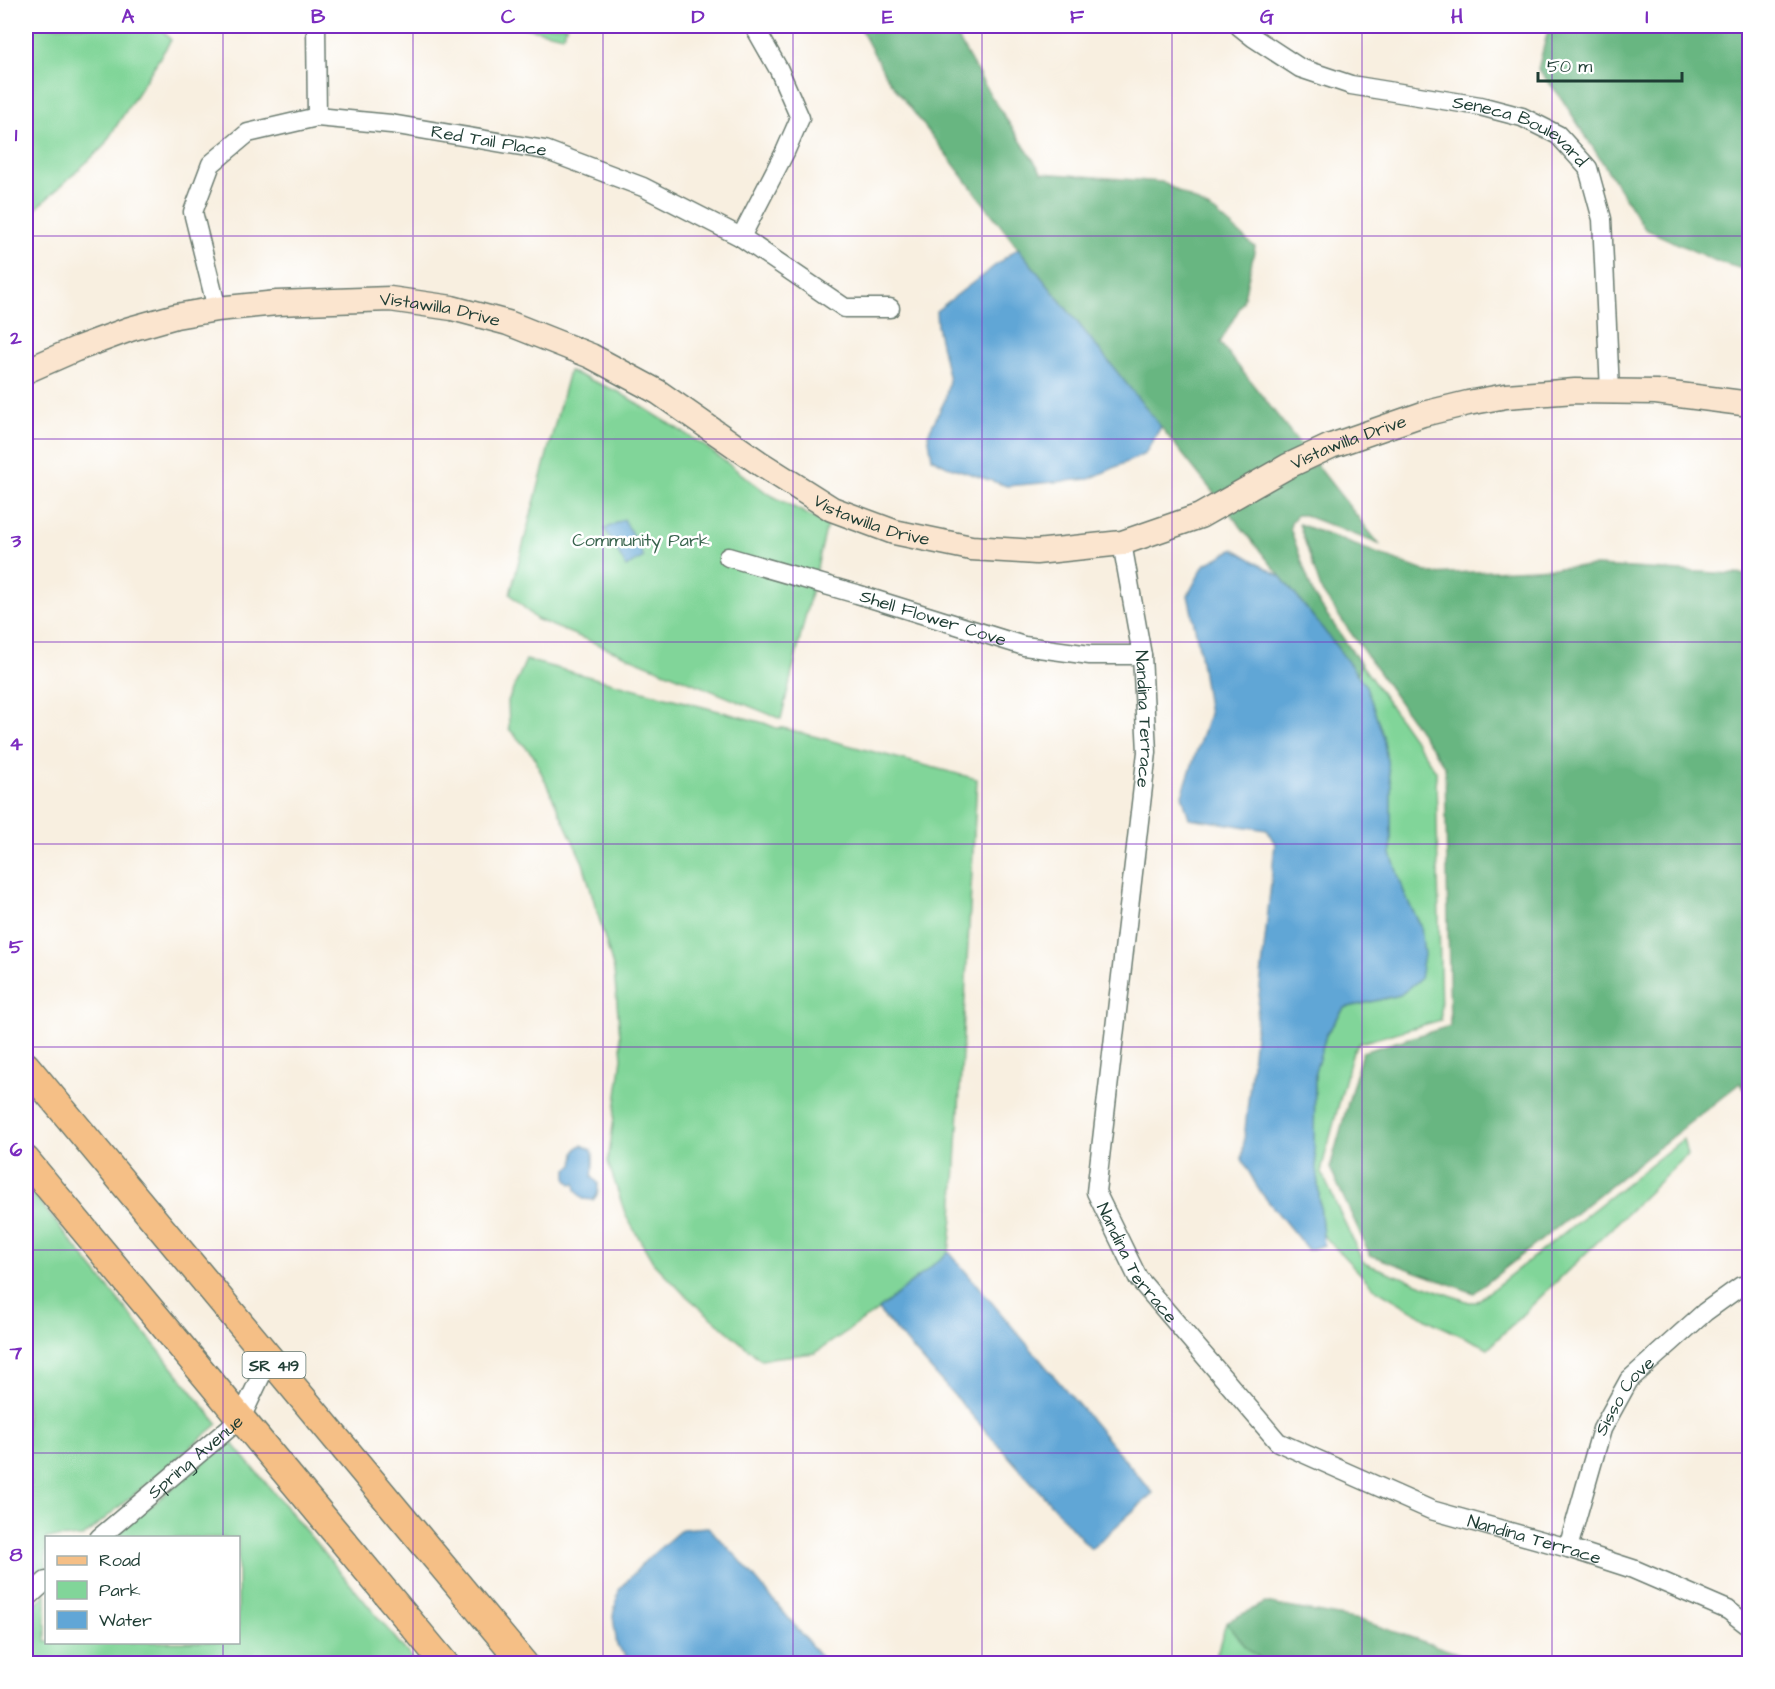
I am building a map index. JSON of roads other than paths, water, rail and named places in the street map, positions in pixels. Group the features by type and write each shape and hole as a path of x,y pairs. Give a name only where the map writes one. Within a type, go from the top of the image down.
{"main road":[{"name":"SR 419","path":"26,1066 524,1664"},
{"path":"26,1160 445,1664"}],"street":[{"path":"316,26 317,117"},
{"path":"741,237 800,118 779,70 754,26"},
{"name":"Seneca Boulevard","path":"1239,26 1300,68 1351,85 1501,111 1522,117 1558,135 1588,168 1602,219 1610,391"},
{"name":"Red Tail Place","path":"217,309 193,212 211,164 248,133 317,117 391,124 545,150 643,187 741,237 845,308 890,308"},
{"name":"Vistawilla Drive","path":"26,371 130,329 176,316 217,309 277,303 390,299 452,308 508,323 591,356 658,392 761,464 832,509 894,532 971,548 1036,552 1122,543 1200,516 1288,466 1331,446 1375,429 1468,402 1506,396 1610,391 1656,392 1749,404"},
{"name":"Nandina Terrace","path":"1122,543 1142,655 1147,752 1096,1192 1138,1278 1278,1442 1431,1510 1568,1548 1644,1574 1728,1610 1749,1627"},
{"name":"Shell Flower Cove","path":"728,557 1024,646 1090,654 1142,655"},
{"name":"Sisso Cove","path":"1568,1548 1602,1429 1629,1380 1705,1312 1741,1286"},
{"name":"Spring Avenue","path":"101,1536 241,1418 269,1359"},
{"path":"26,1599 45,1582"}],"water":[{"path":"1018,248 1161,427 1145,454 1089,479 1007,486 947,466 932,458 928,434 945,400 949,380 936,311"},
{"path":"624,519 644,557 626,567 605,529"},
{"path":"1234,549 1280,576 1366,686 1383,736 1391,786 1391,854 1406,898 1421,926 1424,955 1420,979 1400,995 1344,1008 1326,1035 1315,1072 1314,1145 1324,1245 1308,1250 1259,1190 1242,1159 1275,844 1267,830 1189,818 1182,795 1209,714 1188,595 1204,565"},
{"path":"582,1145 593,1152 592,1177 598,1183 598,1188 593,1200 583,1199 576,1190 575,1183 571,1184 567,1179 567,1169 573,1165 576,1151"},
{"path":"949,1252 1153,1493 1091,1549 878,1310"},
{"path":"708,1527 740,1560 826,1663 632,1663 617,1646 613,1616 619,1590 644,1562 682,1529"}],"park label":[{"name":"Community Park","path":"641,540"}]}
